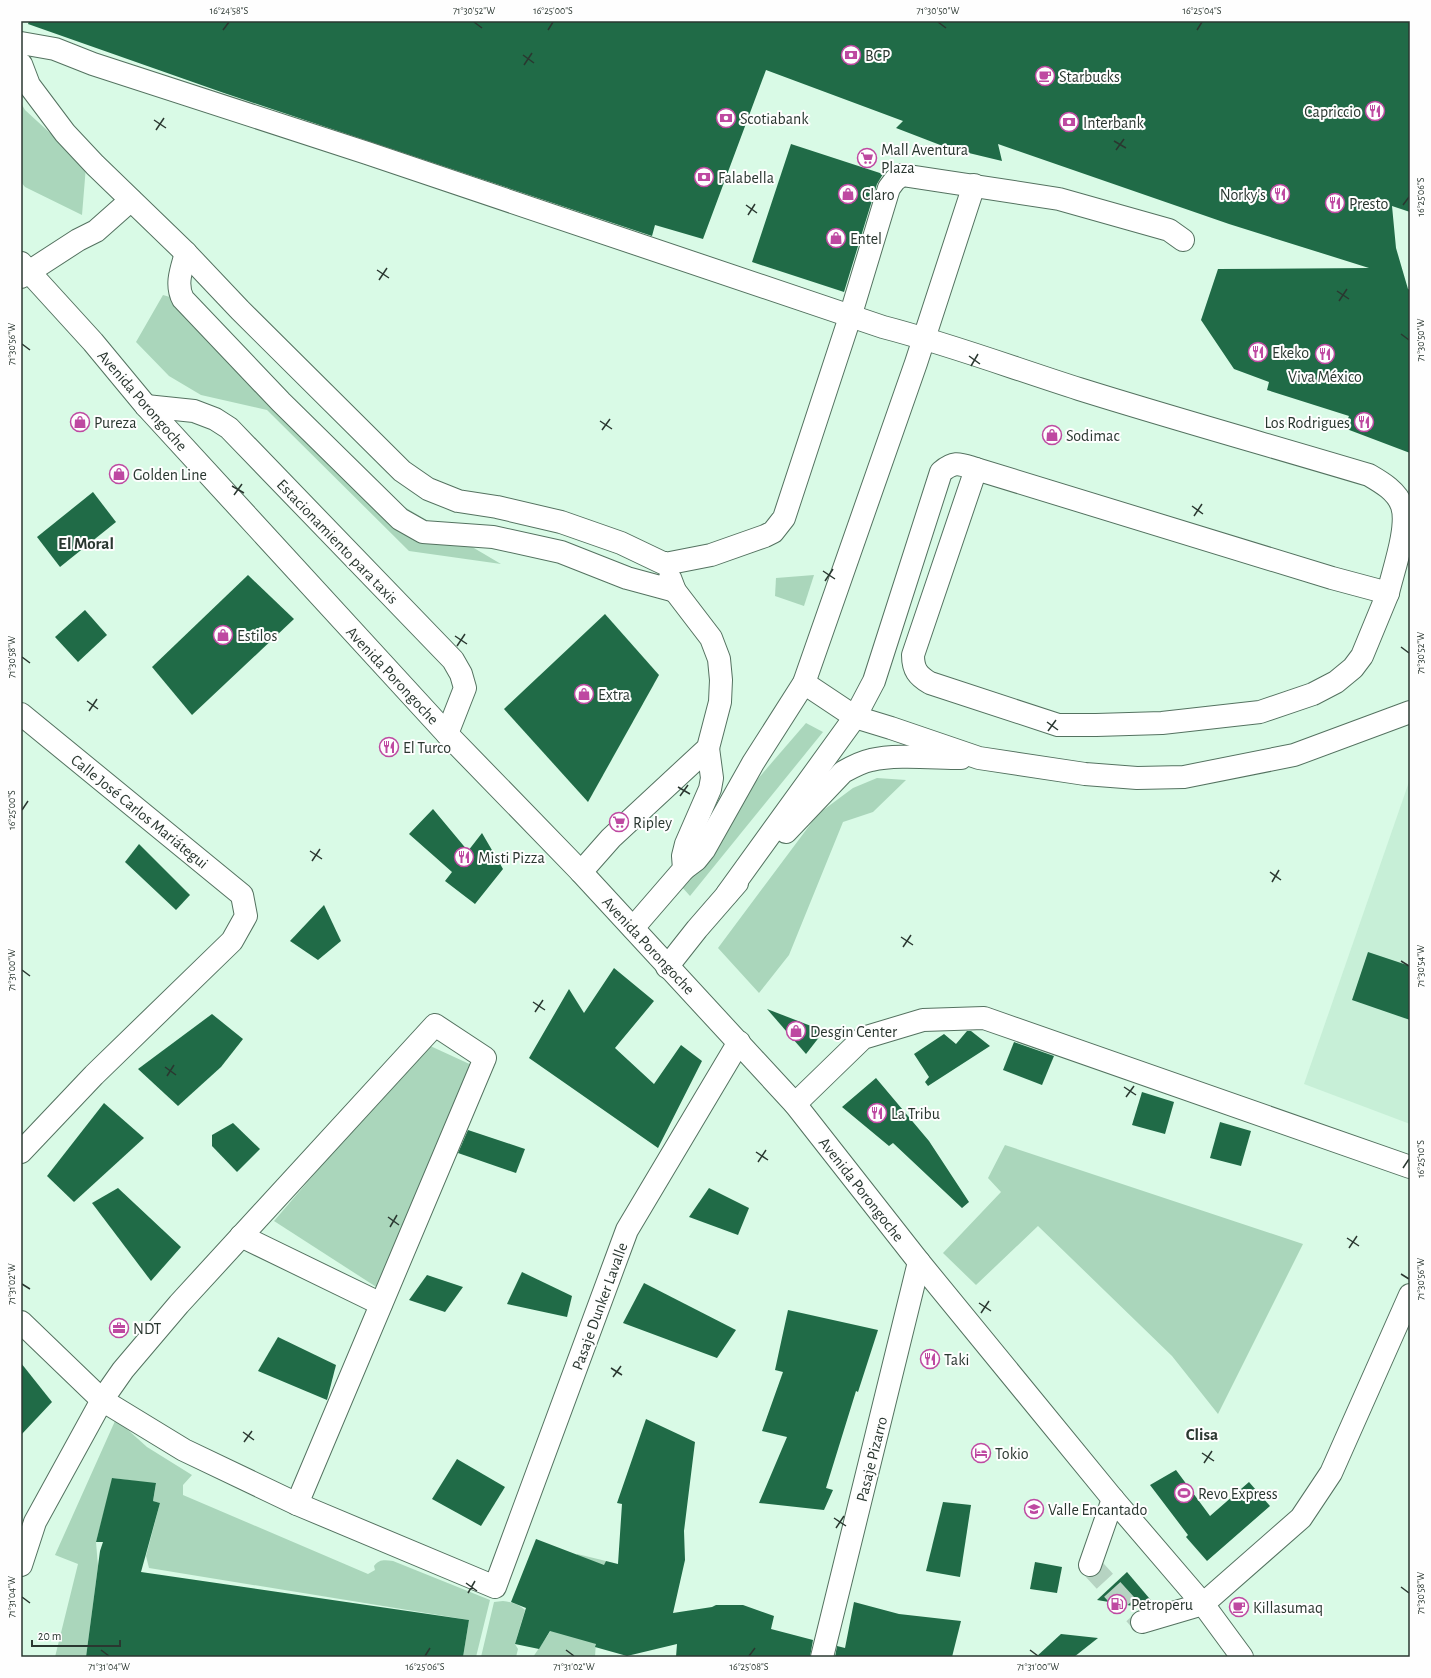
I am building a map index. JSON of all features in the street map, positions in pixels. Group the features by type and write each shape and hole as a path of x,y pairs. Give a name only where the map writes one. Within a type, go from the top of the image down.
{"street":[{"path":"21,43 55,49 93,64 374,156 850,317 924,338 999,364 1133,406 1369,475 1388,487 1402,504 1404,516 1403,529 1388,593 1362,656 1353,668 1336,682 1313,694 1260,712 1162,723 1058,725 930,683 916,673 913,664 913,655 976,470"},
{"path":"21,64 29,85 65,133 95,165 186,253 240,310 402,471 428,489 458,501 497,507 561,522 621,543 665,564 711,556 765,536 780,525 787,510 850,317 889,188 895,180 902,175 1059,199 1169,230 1183,240"},
{"path":"633,928 684,869 696,860 704,850 753,763 804,683 924,338 974,185"},
{"path":"24,270 96,231 131,200"},
{"path":"186,253 179,284 179,291 183,299 281,402 400,519 423,532 493,537 561,552 627,578 675,591"},
{"name":"Avenida Porongoche","path":"24,270 93,342 146,406 447,734 581,872 796,1104 920,1262 1113,1499 1203,1604 1242,1657"},
{"name":"Estacionamiento para taxis","path":"146,406 194,411 215,419 230,428 453,660 461,674 465,688 447,734"},
{"path":"668,967 727,894 855,717 874,681 941,472 950,465 956,463 1332,578 1388,593"},
{"path":"665,564 675,591 711,638 719,658 721,680 720,702 708,748 712,778 710,789 686,844 683,856 684,869"},
{"path":"804,683 855,717 979,758"},
{"path":"727,894 843,772 871,760 886,758 979,758 1085,774 1137,778 1184,777 1294,755 1399,710"},
{"name":"Calle José Carlos Mariátegui","path":"21,714 242,895 246,916 232,941 94,1075 21,1152"},
{"path":"581,872 612,838 708,748"},
{"path":"796,1104 863,1038 923,1020 984,1018 1410,1167"},
{"path":"21,1322 102,1400 184,1450 297,1504 485,1058 435,1025 241,1236 179,1304 123,1370 102,1400 35,1522 21,1565"},
{"name":"Pasaje Dunker Lavalle","path":"297,1504 495,1587 627,1230 739,1042"},
{"path":"241,1236 381,1304"},
{"name":"Pasaje Pizarro","path":"822,1657 920,1262"},
{"path":"1142,1622 1203,1604 1301,1518 1331,1473 1410,1295"},
{"path":"1090,1565 1113,1499"}],"shaded area":[{"path":"21,103 25,110 86,166 82,215 25,187 21,182"},
{"path":"163,295 205,307 374,489 501,564 409,551 267,410 201,395 169,376 136,342"},
{"path":"814,575 804,606 775,596 776,578"},
{"path":"806,723 823,732 690,896 673,877"},
{"path":"877,778 906,780 873,812 843,822 789,955 759,993 718,948 818,814 853,788"},
{"path":"1410,779 1410,1124 1304,1084"},
{"path":"426,1044 476,1067 381,1290 274,1221"},
{"path":"1005,1145 1303,1244 1218,1414 1172,1356 1038,1226 976,1285 943,1253 1001,1192 988,1178"},
{"path":"115,1421 118,1421 147,1447 192,1475 183,1485 183,1495 368,1574 375,1570 374,1566 378,1562 385,1560 393,1561 490,1600 476,1657 463,1657 469,1620 149,1568 146,1556 160,1503 153,1501 156,1484 113,1478 96,1542 98,1566 86,1657 55,1657 78,1564 55,1555"},
{"path":"577,1554 606,1561 600,1578 595,1657 533,1657 558,1620"},
{"path":"503,1601 520,1606 525,1610 515,1644 518,1649 516,1657 481,1657 494,1602"}],"building":[{"path":"29,21 1410,21 1410,212 1392,206 1396,248 1408,289 1410,290 1410,453 1344,428 1349,416 1267,390 1269,382 1234,369 1201,320 1218,269 1369,268 1229,224 998,144 1002,161 948,148 896,128 903,121 766,70 703,239 655,225 652,236 224,93 28,24"},
{"path":"791,144 883,174 877,184 844,292 752,262"},
{"path":"93,492 116,522 60,567 37,537"},
{"path":"248,575 294,619 192,715 152,667"},
{"path":"85,610 107,635 78,662 55,637"},
{"name":"Extra","path":"605,614 659,675 588,802 504,709"},
{"path":"433,809 468,851 482,833 503,869 475,904 445,881 452,872 409,834"},
{"path":"139,844 190,895 176,910 125,862"},
{"path":"324,905 341,941 318,960 290,941"},
{"path":"1368,952 1410,966 1410,1020 1352,1000"},
{"path":"614,968 654,1001 615,1048 654,1084 681,1045 702,1061 658,1148 529,1058 569,989 584,1013"},
{"path":"767,1009 824,1031 806,1054"},
{"path":"212,1014 243,1039 221,1067 178,1106 138,1069"},
{"path":"967,1031 971,1031 990,1046 928,1086 925,1082 929,1077 914,1054 944,1034 956,1044"},
{"path":"1014,1042 1054,1056 1042,1085 1003,1070"},
{"path":"876,1078 929,1141 969,1202 962,1208 893,1143 889,1146 842,1107"},
{"path":"1142,1092 1174,1102 1165,1134 1132,1125"},
{"path":"104,1103 144,1138 74,1202 47,1176"},
{"path":"1220,1122 1251,1131 1241,1166 1210,1158"},
{"path":"233,1123 260,1149 237,1172 212,1146 212,1135"},
{"path":"468,1130 525,1149 516,1173 458,1153"},
{"path":"118,1188 181,1247 151,1281 92,1203"},
{"path":"709,1188 749,1208 738,1235 689,1217"},
{"path":"522,1272 572,1296 567,1317 507,1304"},
{"path":"427,1275 463,1287 445,1312 409,1300"},
{"path":"644,1283 736,1330 717,1358 623,1323"},
{"path":"788,1310 878,1330 858,1392 856,1391 826,1488 833,1490 824,1510 759,1503 787,1437 762,1431 783,1372 775,1370"},
{"path":"278,1337 336,1365 327,1400 258,1371"},
{"path":"21,1363 52,1402 21,1435"},
{"path":"646,1419 695,1442 684,1531 685,1560 673,1613 712,1607 716,1605 743,1605 774,1616 771,1629 813,1640 810,1657 676,1657 677,1644 627,1656 595,1647 596,1644 550,1631 539,1649 515,1644 526,1608 511,1602 536,1539 604,1565 606,1561 618,1564 622,1504 617,1503"},
{"path":"457,1459 505,1487 481,1526 432,1499"},
{"path":"1176,1470 1210,1516 1249,1482 1270,1506 1207,1561 1186,1537 1188,1535 1150,1485"},
{"path":"112,1478 156,1483 153,1501 160,1503 141,1572 469,1620 463,1657 86,1657 100,1551 103,1542 96,1542"},
{"path":"943,1502 971,1505 960,1577 926,1571"},
{"path":"1035,1562 1062,1567 1057,1593 1030,1589"},
{"path":"1127,1572 1155,1605 1145,1608 1097,1600"},
{"path":"854,1602 899,1614 961,1621 952,1657 835,1657 837,1646 845,1648"},
{"path":"1061,1634 1098,1638 1074,1657 1036,1657"}],"tunnel":[{"path":"1090,1565 1142,1622"}],"place":[{"name":"BCP","path":"851,55"},
{"name":"Starbucks","path":"1045,76"},
{"name":"Capriccio","path":"1375,111"},
{"name":"Scotiabank","path":"726,118"},
{"name":"Interbank","path":"1069,122"},
{"name":"Mall Aventura Plaza","path":"867,158"},
{"name":"Falabella","path":"704,177"},
{"name":"Claro","path":"848,194"},
{"name":"Norky's","path":"1280,194"},
{"name":"Presto","path":"1335,203"},
{"name":"Entel","path":"836,238"},
{"name":"Ekeko","path":"1258,352"},
{"name":"Viva México","path":"1325,354"},
{"name":"Pureza","path":"80,422"},
{"name":"Los Rodrigues","path":"1364,422"},
{"name":"Sodimac","path":"1052,435"},
{"name":"Golden Line","path":"119,474"},
{"name":"Estilos","path":"223,635"},
{"name":"Extra","path":"584,694"},
{"name":"El Turco","path":"389,747"},
{"name":"Ripley","path":"619,822"},
{"name":"Misti Pizza","path":"464,857"},
{"name":"Desgin Center","path":"796,1031"},
{"name":"La Tribu","path":"877,1113"},
{"name":"NDT","path":"119,1328"},
{"name":"Taki","path":"930,1359"},
{"name":"Tokio","path":"981,1453"},
{"name":"Revo Express","path":"1184,1493"},
{"name":"Valle Encantado","path":"1034,1509"},
{"name":"Petroperu","path":"1117,1604"},
{"name":"Killasumaq","path":"1239,1607"}],"district":[{"name":"El Moral","path":"86,543"},
{"name":"Clisa","path":"1202,1434"}]}
